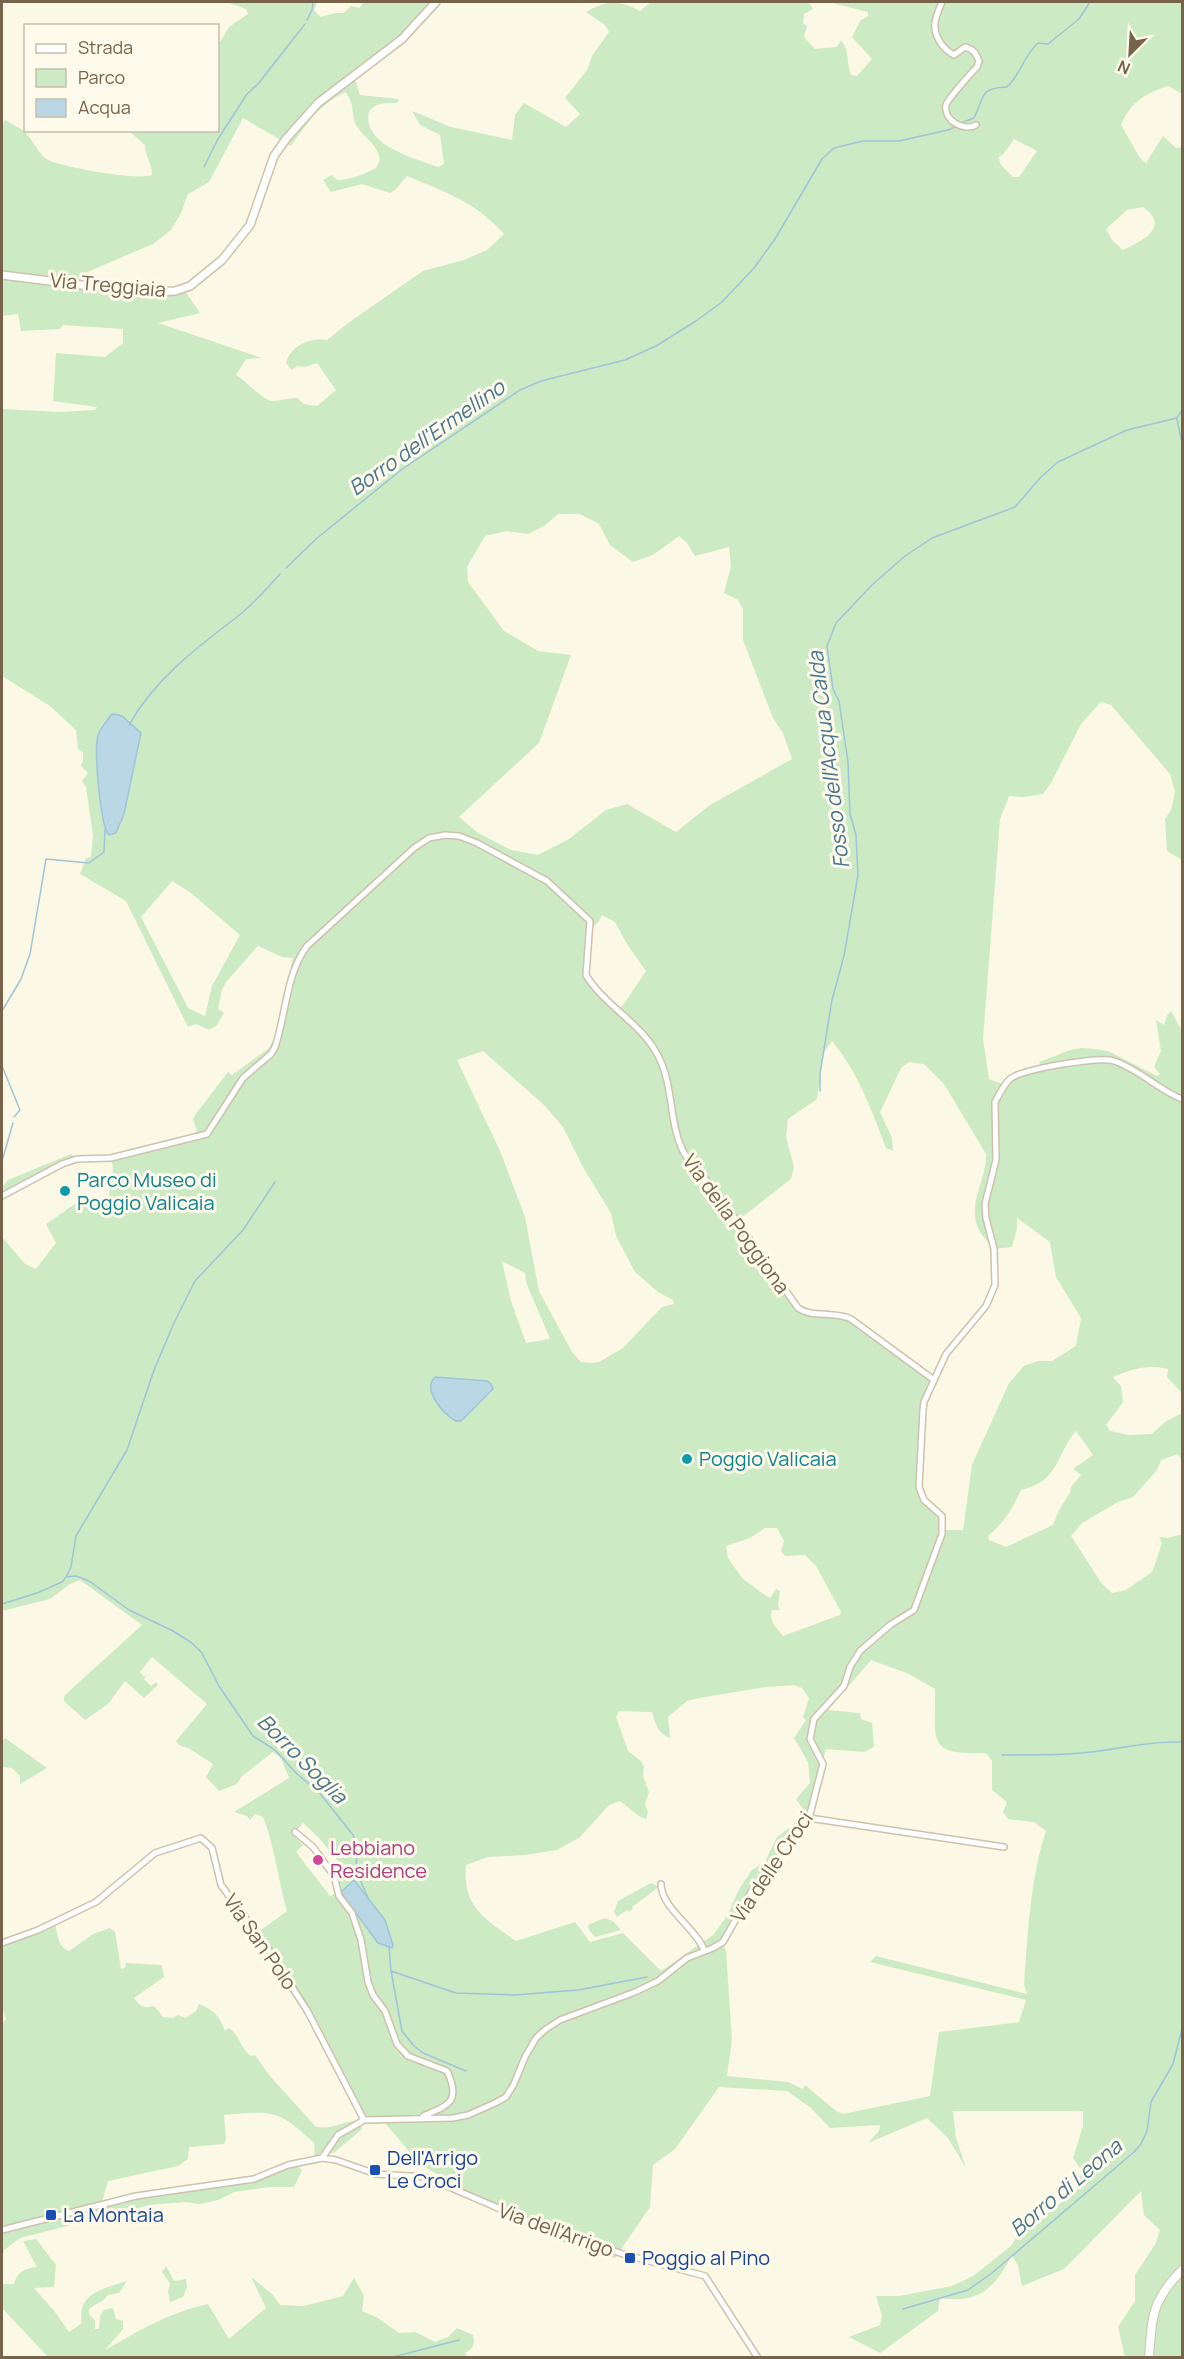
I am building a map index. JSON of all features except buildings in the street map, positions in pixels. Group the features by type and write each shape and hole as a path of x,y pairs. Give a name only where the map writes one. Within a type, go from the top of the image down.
{"main road":[{"path":"1149,2358 1156,2304 1168,2284 1182,2270"}],"street":[{"name":"Via Treggiaia","path":"2,275 113,290 158,292 175,291 190,286 222,260 250,225 274,156 286,139 318,103 402,39 436,2"},
{"path":"942,2 934,24 934,32 949,52 954,55 968,47 974,51 979,61 977,67 947,102 946,112 959,126 970,128 975,125"},
{"name":"Via della Poggiona","path":"2,1196 53,1168 77,1159 106,1159 207,1134 243,1078 271,1054 279,1034 294,970 300,955 307,946 414,848 429,838 459,836 477,843 547,881 590,921 586,975 654,1048 666,1073 675,1131 683,1152 707,1180 798,1308 808,1313 841,1314 851,1318 934,1380"},
{"name":"Via delle Croci","path":"322,2157 338,2135 364,2120 453,2118 468,2115 506,2097 536,2038 546,2029 561,2020 658,1981 687,1958 723,1942 753,1889 776,1863 787,1844 809,1818 823,1764 810,1739 814,1719 844,1686 860,1651 890,1625 914,1610 942,1534 942,1516 924,1500 919,1487 923,1410 946,1354 986,1306 995,1285 994,1249 986,1218 986,1204 996,1160 995,1102 1011,1078 1042,1068 1095,1060 1112,1060 1182,1099"},
{"path":"809,1818 1004,1847"},
{"path":"295,1832 313,1846 334,1876 339,1896 352,1913 361,1940 368,1982 373,1995 385,2010 396,2043 408,2056 447,2071 453,2084 452,2100 448,2106 419,2118"},
{"name":"Via San Polo","path":"2,1943 38,1930 96,1902 155,1853 201,1838 212,1848 221,1885 264,1943 308,2013 364,2120"},
{"path":"661,1884 665,1899 677,1916 701,1941 704,1950"},
{"name":"Via dell'Arrigo","path":"2,2230 136,2196 254,2180 288,2165 322,2157 376,2174 426,2177 488,2205 596,2246 697,2272 711,2282 758,2358"}],"green space":[{"path":"226,2 317,2 314,10 320,17 344,13 351,6 359,8 364,2 436,2 402,39 354,77 360,95 399,99 397,103 378,105 369,111 369,123 373,133 392,148 438,167 444,164 440,135 420,125 412,111 451,127 512,140 515,115 524,103 566,127 580,114 565,98 587,70 592,56 609,32 605,25 586,12 601,5 619,3 640,11 651,2 809,2 813,9 804,14 803,23 807,26 804,37 815,49 837,47 841,40 846,48 851,75 857,76 872,59 852,37 861,20 868,16 868,12 829,2 1182,2 1182,94 1168,86 1152,92 1129,110 1121,125 1140,158 1146,163 1163,136 1176,148 1182,147 1182,860 1167,851 1165,819 1171,810 1175,792 1170,774 1111,705 1101,702 1081,724 1043,794 1023,797 1009,796 1000,819 983,1039 989,1079 1005,1085 1011,1078 1042,1068 1039,1062 1081,1048 1108,1051 1157,1076 1160,1074 1154,1067 1161,1051 1156,1020 1164,1025 1171,1011 1182,1031 1182,1393 1167,1377 1168,1369 1140,1368 1113,1377 1121,1386 1123,1402 1106,1425 1110,1431 1128,1435 1152,1434 1165,1422 1182,1413 1182,1461 1178,1454 1161,1460 1157,1470 1133,1497 1118,1502 1082,1523 1071,1536 1102,1584 1112,1593 1126,1590 1153,1570 1162,1543 1159,1537 1168,1538 1182,1534 1182,2357 1125,2357 1118,2327 1135,2301 1135,2275 1156,2243 1160,2230 1144,2215 1141,2191 1064,2269 1022,2286 1018,2266 1012,2255 992,2285 984,2291 965,2298 940,2298 938,2311 880,2353 849,2337 880,2325 882,2316 876,2296 899,2296 952,2286 973,2276 1077,2190 1082,2171 1073,2158 1083,2126 1083,2111 953,2111 956,2138 966,2168 948,2138 927,2118 868,2143 879,2131 880,2125 830,2128 811,2108 787,2091 719,2087 675,2149 653,2165 650,2207 615,2258 580,2249 514,2221 420,2164 385,2123 368,2124 364,2120 308,2013 257,1933 287,1911 271,1840 263,1817 255,1814 250,1820 247,1816 234,1812 289,1778 281,1758 273,1752 242,1776 237,1784 219,1791 206,1777 213,1764 190,1749 179,1745 176,1741 207,1704 152,1657 140,1672 144,1677 147,1674 144,1679 151,1686 156,1682 158,1685 144,1698 125,1681 108,1704 85,1720 64,1701 64,1696 142,1625 80,1580 70,1584 50,1599 2,1611 2,1237 25,1264 36,1269 56,1243 46,1224 85,1197 91,1202 109,1200 113,1174 111,1158 183,1141 197,1131 193,1119 195,1115 228,1072 232,1075 269,1048 281,1028 294,970 291,966 293,958 282,957 258,946 226,982 218,1009 224,1013 216,1026 209,1030 196,1024 188,1027 126,901 80,874 86,858 91,857 93,835 86,787 82,781 88,773 81,766 83,752 78,749 76,730 50,706 2,676 2,409 59,412 95,410 97,407 53,401 56,353 105,357 123,343 123,329 63,325 60,329 21,331 18,314 2,316 2,125 5,120 23,130 44,157 56,163 117,175 152,175 145,145 130,132 219,132 219,42 229,27 248,14 246,9","holes":["345,92 349,97 355,123 374,146 380,160 376,168 357,176 337,180 332,175 323,180 331,192 362,184 390,193 407,176 471,206 504,234 487,250 464,260 423,271 327,340 308,341 296,347 286,363 292,370 297,366 305,367 317,363 336,390 317,406 304,404 297,398 269,400 236,375 246,359 262,358 158,323 200,313 183,288 113,289 82,285 85,273 153,244 171,230 188,194 209,182 243,118 291,146 308,122","1014,139 1037,151 1019,177 1013,177 1001,165 998,157 1003,155","1143,207 1151,214 1154,221 1151,233 1123,250 1112,240 1106,229 1127,210","558,514 580,514 599,524 610,545 633,562 653,555 679,536 687,543 695,556 729,547 731,566 724,593 738,600 743,609 743,640 773,718 783,733 792,759 710,805 676,832 627,804 606,810 569,839 538,855 511,850 478,833 459,817 539,743 571,655 538,651 504,631 468,582 467,567 485,536 507,531 528,534 544,526","141,734 124,814 115,833 101,813 98,735","172,881 191,893 240,935 212,986 205,1016 188,1008 141,917","602,915 615,922 646,971 618,1010 586,975 591,929","832,1041 857,1079 886,1148 893,1151 892,1138 880,1112 901,1068 909,1062 924,1064 944,1084 986,1154 975,1211 982,1235 994,1249 1012,1247 1017,1218 1050,1242 1056,1277 1081,1318 1076,1346 1052,1361 1038,1361 1024,1366 1009,1383 972,1465 963,1530 943,1530 942,1516 921,1496 924,1402 934,1380 841,1314 802,1311 737,1221 791,1179 794,1167 786,1137 788,1119 817,1099 824,1052","483,1051 544,1105 563,1127 584,1169 611,1213 616,1236 635,1272 658,1292 673,1300 674,1304 662,1307 623,1348 599,1362 581,1362 572,1352 539,1291 525,1217 500,1151 457,1060","502,1261 525,1273 526,1282 550,1339 526,1343 511,1301","448,1378 487,1381 491,1393 461,1420 439,1407 430,1387","1076,1431 1093,1455 1073,1469 1081,1475 1071,1487 1053,1525 1006,1547 989,1540 988,1536 1008,1515 1021,1490 1043,1481 1050,1474","765,1528 777,1528 784,1541 781,1551 785,1556 805,1555 816,1566 841,1612 840,1615 783,1636 771,1618 772,1610 780,1610 778,1605 780,1591 776,1589 770,1598 742,1578 728,1558 726,1546 750,1538","871,1660 909,1674 935,1689 935,1733 938,1741 943,1747 952,1751 986,1753 992,1761 992,1790 1007,1802 1003,1812 1008,1819 1034,1822 1046,1831 1036,1868 1031,1907 1024,1984 1027,1994 876,1956 870,1962 1026,2000 1019,2022 939,2032 930,2096 843,2114 836,2111 805,2085 803,2089 788,2082 727,2076 732,2040 726,1951 722,1941 752,1888 780,1857 808,1818 826,1749 864,1752 874,1747 872,1723 861,1719 860,1713 828,1710","794,1685 802,1688 809,1698 803,1717 806,1720 794,1738 808,1762 810,1783 796,1799 803,1809 793,1825 777,1837 765,1862 752,1870 739,1889 727,1916 713,1935 661,1971 623,1933 590,1942 575,1922 516,1941 486,1918 472,1902 468,1892 466,1865 488,1857 557,1850 580,1837 609,1805 620,1801 646,1819 648,1812 645,1804 649,1792 643,1776 644,1767 641,1761 628,1751 616,1717 619,1711 652,1712 660,1731 670,1738 668,1717 687,1701 766,1687","303,1823 342,1866 340,1868 343,1871 334,1872 340,1891 330,1896 296,1852 303,1845 293,1835","355,1881 385,1920 391,1938 370,1933 345,1899"]},
{"path":"71,1154 77,1159 2,1196 2,1187 8,1180"},
{"path":"5,1738 47,1768 20,1784 20,1776 12,1768 2,1767 2,1741"},
{"path":"651,1883 659,1887 632,1907 633,1909 629,1912 627,1910 617,1917 614,1912 618,1901"},
{"path":"604,1918 613,1921 621,1930 595,1937 588,1925"},
{"path":"55,1921 60,1942 69,1951 93,1934 110,1928 115,1932 121,1969 125,1968 126,1963 162,1965 164,1977 134,1998 140,2005 154,2006 163,2017 173,2018 178,2015 185,2018 196,2011 199,2004 209,2009 216,2014 225,2031 228,2028 232,2031 247,2052 251,2056 255,2055 269,2075 316,2127 329,2127 356,2121 361,2122 362,2129 335,2152 315,2159 314,2143 282,2118 264,2113 224,2115 226,2139 224,2144 189,2147 188,2159 178,2166 108,2181 101,2206 130,2199 264,2179 284,2167 296,2165 302,2170 294,2187 269,2187 234,2192 218,2200 200,2204 185,2202 150,2205 20,2238 4,2250 2,2260 2,2023 6,2019 2,2007 2,1943"},
{"path":"36,2239 56,2265 54,2287 34,2288 69,2332 81,2324 82,2309 88,2298 100,2290 127,2281 119,2293 108,2295 89,2309 89,2315 95,2320 95,2329 99,2329 100,2316 104,2310 113,2308 116,2319 123,2321 123,2329 105,2350 167,2317 208,2304 229,2339 266,2308 251,2277 272,2294 280,2305 304,2306 343,2296 354,2278 364,2296 362,2311 378,2318 399,2333 415,2332 435,2342 448,2337 457,2328 473,2335 474,2343 465,2353 468,2358 48,2357 2,2308 2,2284 14,2284 22,2271 37,2267 23,2241"},
{"path":"166,2266 174,2281 186,2279 187,2287 183,2297 170,2302 168,2291 170,2283 162,2272"}],"water":[{"path":"114,714 122,716 141,733 124,814 116,833 109,835 101,803 97,743 100,730"},
{"path":"435,1377 487,1381 493,1389 461,1421 456,1421 445,1413 433,1395 431,1388"},
{"path":"354,1880 385,1920 392,1948 378,1943 342,1894 342,1891"}],"waterway":[{"path":"307,20 313,2"},
{"name":"Borro dell'Ermellino","path":"961,123 974,118 987,91 1007,87 1038,43 1048,44 1079,19 1090,2"},
{"path":"204,167 218,139 247,94 258,84 305,24"},
{"name":"Borro dell'Ermellino","path":"286,568 316,539 401,470 520,390 541,381 625,360 656,346 722,302 754,268 775,239 822,159 834,148 863,141 899,141 957,126"},
{"name":"Fosso dell'Acqua Calda","path":"820,1091 820,1074 832,1000 844,956 858,875 856,835 850,814 848,762 839,701 833,689 827,646 836,623 872,585 905,556 932,538 1015,507 1040,478 1058,462 1127,430 1177,418 1182,410"},
{"path":"1177,419 1182,443"},
{"name":"Borro dell'Ermellino","path":"129,725 139,708 177,665 248,607 280,574"},
{"name":"Borro dell'Ermellino","path":"2,1011 21,979 30,954 46,859 89,863 104,852 105,829"},
{"name":"Borro dell'Ermellino","path":"2,1066 20,1110 14,1117"},
{"name":"Borro dell'Ermellino","path":"2,1161 13,1123"},
{"name":"Borro Soglia","path":"2,1604 37,1593 62,1582 66,1577 71,1567 76,1536 127,1450 154,1370 195,1281 243,1230 275,1182"},
{"name":"Borro Soglia","path":"66,1577 76,1576 89,1581 129,1610 173,1631 192,1643 202,1653 219,1686 253,1736 275,1750 297,1774 318,1791 353,1835 357,1847 356,1871 368,1898"},
{"path":"1002,1755 1071,1754 1156,1743 1182,1742"},
{"path":"389,1947 402,2031 423,2053 466,2071"},
{"path":"391,1971 456,1993 515,1995 578,1990 647,1977"},
{"name":"Borro di Leona","path":"903,2309 968,2290 992,2273 1134,2152 1147,2131 1151,2102 1173,2064 1182,2029"},
{"path":"389,2358 459,2340"}],"place":[{"name":"Parco Museo di Poggio Valicaia","path":"65,1191"},
{"name":"Poggio Valicaia","path":"687,1459"},
{"name":"Lebbiano Residence","path":"318,1860"},
{"name":"Dell'Arrigo Le Croci","path":"375,2170"},
{"name":"La Montaia","path":"51,2215"},
{"name":"Poggio al Pino","path":"630,2258"}]}
